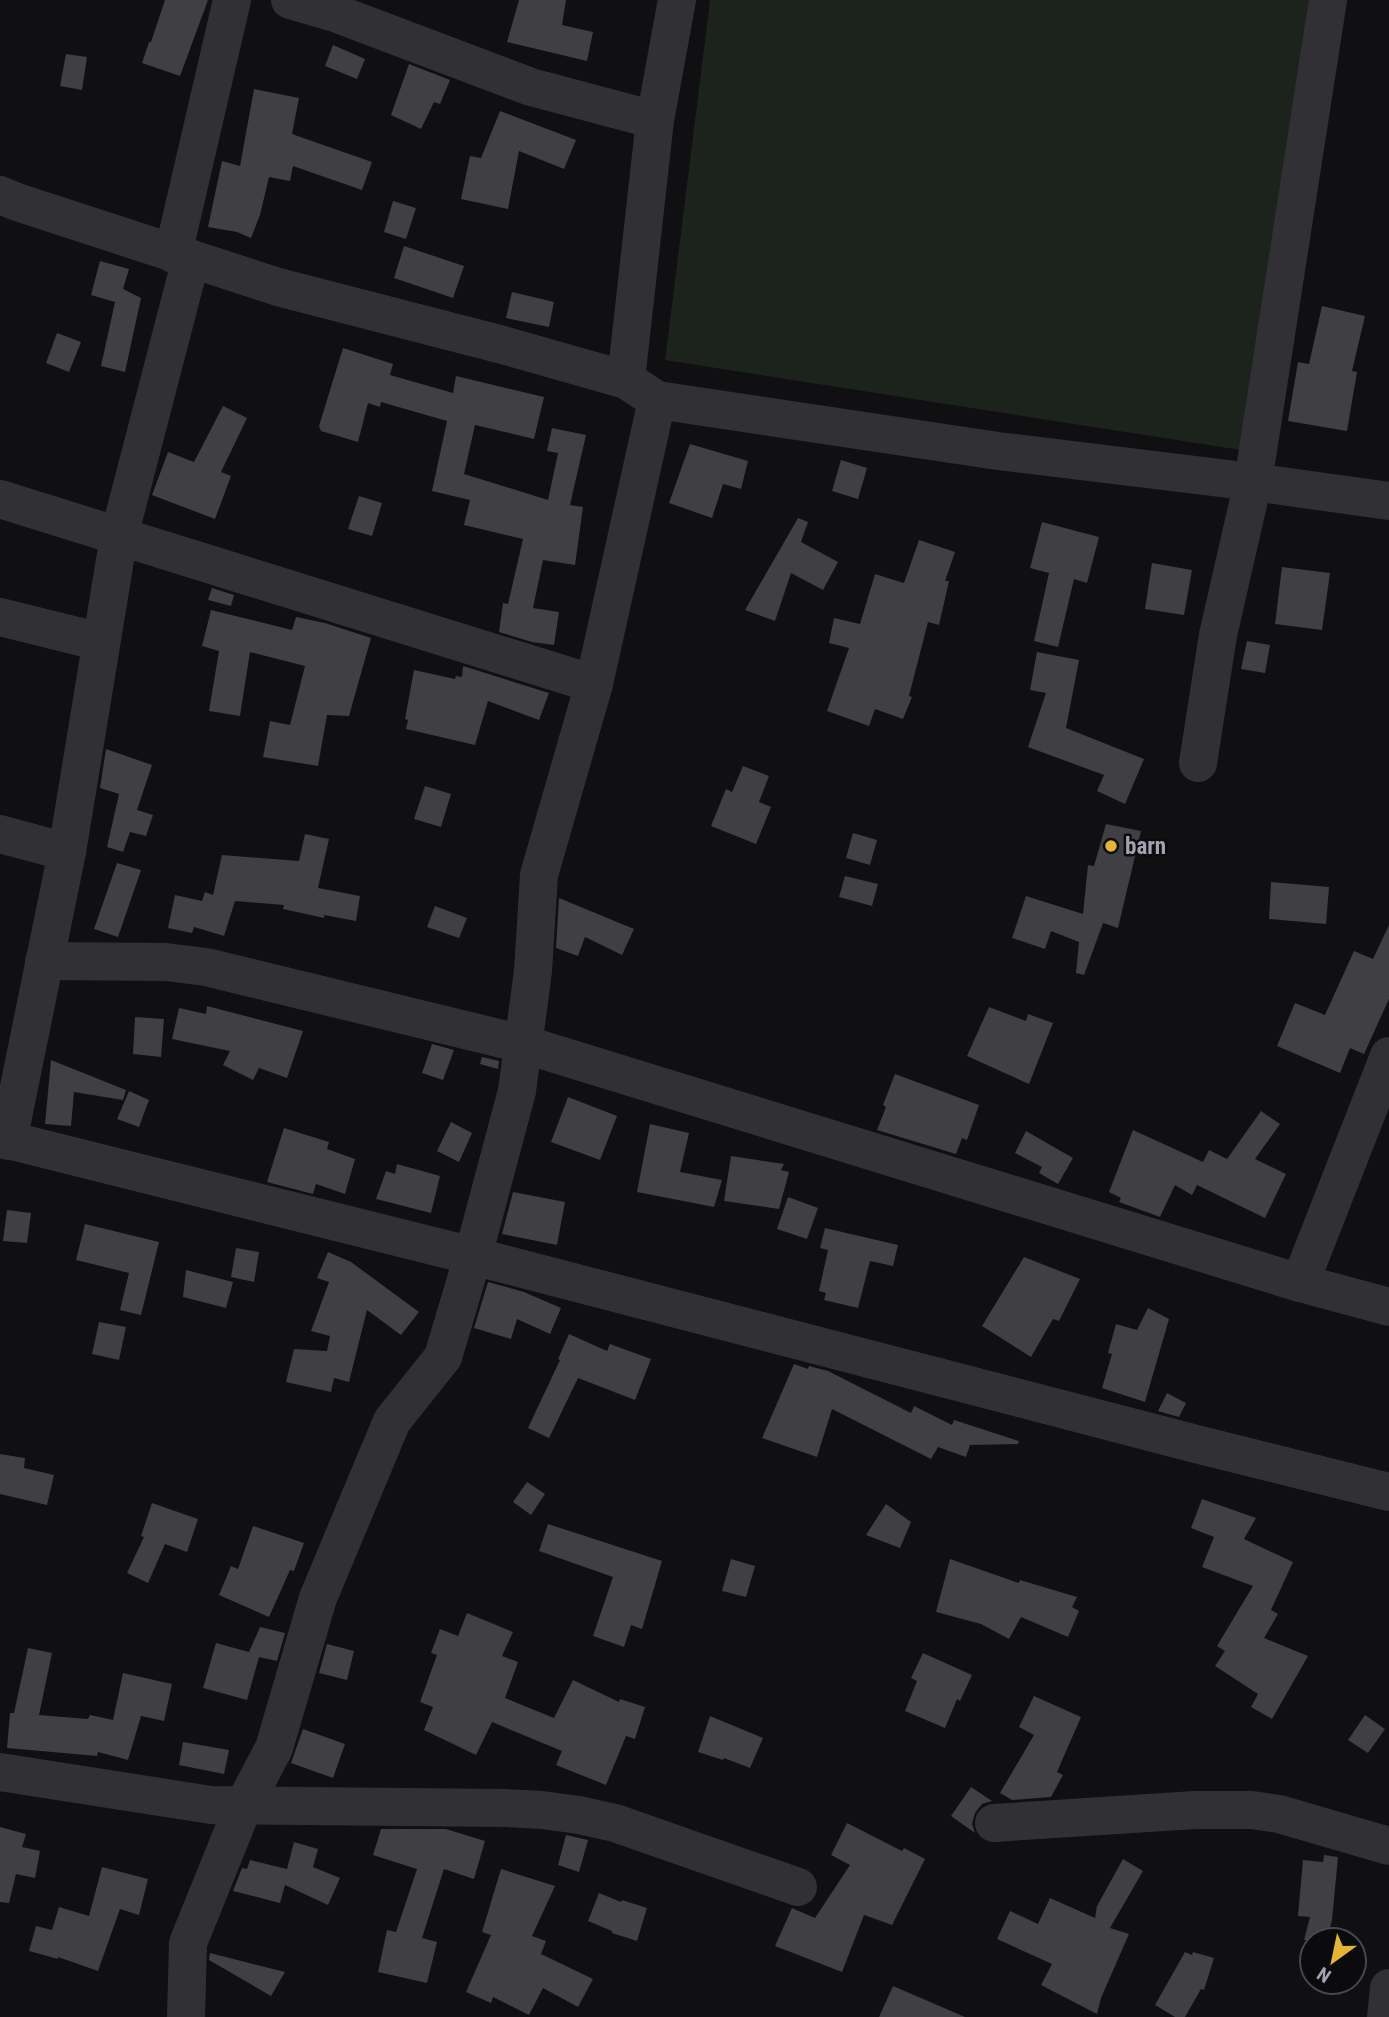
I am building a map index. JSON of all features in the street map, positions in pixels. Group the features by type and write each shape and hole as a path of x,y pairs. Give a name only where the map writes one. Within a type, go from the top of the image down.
{"street":[{"path":"232,0 182,256 119,536 67,852 4,1140 473,1256 1389,1492"},
{"path":"290,0 335,13 531,87 655,120"},
{"path":"186,2017 188,1943 243,1807 274,1748 323,1585 392,1421 443,1357 517,1091 533,971 539,875 594,684 641,390 655,120 677,0"},
{"path":"1198,763 1218,635 1253,482 1328,0"},
{"path":"0,195 278,287 499,344 641,390 998,451 1389,501"},
{"path":"0,499 594,684"},
{"path":"0,617 102,642"},
{"path":"0,834 67,852"},
{"path":"44,961 166,962 206,967 523,1044 1300,1283 1389,1307"},
{"path":"1300,1283 1389,1056"},
{"path":"0,1772 180,1801 243,1807 505,1808 579,1815 651,1835 798,1887"},
{"path":"994,1823 1195,1810 1252,1810 1279,1814 1389,1846"},
{"path":"1386,2017 1389,1988"}],"shaded area":[{"path":"710,0 1309,0 1247,451 665,360"}],"building":[{"path":"165,0 208,0 180,76 142,63"},
{"path":"519,0 566,0 562,25 593,32 587,61 507,42"},
{"path":"333,45 365,59 357,79 325,66"},
{"path":"66,54 87,57 82,90 60,86"},
{"path":"409,64 450,80 440,104 434,102 421,129 391,115"},
{"path":"254,89 299,98 292,134 372,162 362,190 293,166 290,181 269,177 260,215 251,238 237,232 208,227 222,161 240,166"},
{"path":"500,111 576,140 564,169 519,151 508,209 461,199 470,156 481,158"},
{"path":"393,201 416,208 406,239 384,232"},
{"path":"404,246 464,266 453,298 394,278"},
{"path":"100,261 129,269 123,289 141,298 125,372 101,366 115,302 91,295"},
{"path":"512,292 554,302 549,327 506,318"},
{"path":"1322,306 1365,316 1352,371 1357,372 1347,431 1288,421 1298,362 1309,364"},
{"path":"57,333 81,342 69,372 46,363"},
{"path":"343,348 393,364 390,375 453,393 456,376 544,397 534,439 475,425 464,474 548,500 558,453 547,451 552,428 586,435 570,505 583,507 575,565 543,560 533,608 559,612 554,645 532,642 499,632 503,603 508,604 523,539 464,525 470,500 432,491 447,421 381,402 380,407 368,403 358,442 321,431 319,426"},
{"path":"223,406 247,418 221,472 231,476 215,519 152,495 168,452 194,462"},
{"path":"690,444 748,461 741,489 723,484 712,518 669,503"},
{"path":"841,460 867,468 858,499 832,491"},
{"path":"359,496 382,503 372,536 348,529"},
{"path":"798,518 808,522 801,542 838,562 823,590 791,573 775,621 745,610"},
{"path":"1042,522 1099,537 1087,583 1074,579 1058,647 1034,641 1049,573 1030,568"},
{"path":"919,540 955,552 945,581 949,581 939,625 928,622 909,696 912,697 903,719 875,709 869,726 827,711 849,648 829,643 834,618 860,624 875,574 904,583"},
{"path":"1152,563 1192,570 1184,615 1145,609"},
{"path":"1282,567 1330,573 1322,630 1275,624"},
{"path":"212,588 234,595 231,606 208,600"},
{"path":"211,610 292,630 296,617 371,638 349,716 327,715 318,766 263,757 270,721 290,725 305,666 250,652 240,716 209,711 219,651 202,646"},
{"path":"1247,641 1270,645 1265,673 1241,669"},
{"path":"1037,652 1079,660 1066,728 1144,759 1125,804 1097,791 1104,775 1028,747 1046,693 1030,690"},
{"path":"463,666 549,693 539,720 488,701 475,745 406,729 408,720 405,719 414,670 455,679 456,676 462,677"},
{"path":"106,749 152,765 137,810 153,815 146,836 130,832 123,852 107,847 119,794 100,788"},
{"path":"743,766 769,776 759,802 771,807 756,844 711,826 726,789 732,792"},
{"path":"425,786 451,794 441,827 414,819"},
{"path":"1106,824 1141,831 1118,928 1103,923 1084,975 1076,973 1079,942 1051,931 1045,949 1012,938 1026,896 1083,914 1088,865 1094,866"},
{"path":"853,833 877,840 870,865 846,858"},
{"path":"305,834 329,839 318,888 360,896 356,921 324,915 324,918 283,909 284,905 235,901 224,936 194,927 192,933 168,928 175,895 202,901 205,892 213,895 222,855 299,861"},
{"path":"117,863 141,870 118,937 94,929"},
{"path":"845,876 878,884 872,906 839,897"},
{"path":"1271,882 1329,887 1326,924 1269,919"},
{"path":"559,898 634,929 622,955 585,937 578,956 556,948"},
{"path":"435,906 467,918 459,938 427,927"},
{"path":"1389,925 1389,999 1364,1054 1350,1048 1340,1073 1277,1046 1295,1003 1325,1015 1354,951 1373,959"},
{"path":"207,1006 303,1031 287,1078 259,1068 253,1080 223,1065 230,1051 172,1039 179,1008 206,1014"},
{"path":"989,1007 1026,1021 1028,1014 1053,1023 1029,1084 967,1056"},
{"path":"135,1017 164,1019 161,1057 133,1054"},
{"path":"432,1044 454,1050 443,1080 422,1073"},
{"path":"482,1057 499,1061 498,1069 480,1064"},
{"path":"51,1060 126,1090 123,1100 74,1092 71,1126 45,1124"},
{"path":"895,1074 979,1105 967,1140 962,1138 956,1154 877,1130"},
{"path":"129,1091 149,1100 139,1127 117,1119"},
{"path":"568,1097 617,1116 600,1160 551,1142"},
{"path":"1261,1111 1280,1124 1255,1159 1286,1174 1265,1218 1197,1185 1192,1195 1175,1185 1160,1217 1119,1202 1121,1198 1109,1192 1133,1130 1203,1162 1209,1150 1227,1159"},
{"path":"451,1122 472,1133 459,1162 437,1151"},
{"path":"650,1124 689,1133 680,1172 722,1180 714,1207 637,1192"},
{"path":"284,1128 329,1142 327,1149 355,1159 345,1194 316,1184 313,1194 267,1182"},
{"path":"1026,1131 1073,1158 1058,1184 1039,1173 1042,1167 1015,1153"},
{"path":"731,1156 784,1164 781,1170 789,1172 779,1209 724,1201"},
{"path":"397,1164 440,1176 431,1213 376,1199 386,1171 395,1174"},
{"path":"513,1192 565,1202 557,1245 502,1234"},
{"path":"788,1197 818,1208 807,1239 777,1229"},
{"path":"7,1210 31,1213 27,1243 3,1241"},
{"path":"85,1224 159,1242 141,1315 120,1310 129,1273 76,1260"},
{"path":"825,1228 898,1245 893,1266 870,1261 858,1308 824,1300 826,1293 819,1291 828,1250 820,1248"},
{"path":"236,1248 259,1252 254,1282 231,1277"},
{"path":"328,1252 351,1262 419,1312 401,1335 367,1310 349,1382 334,1378 331,1392 286,1382 294,1349 327,1351 330,1336 311,1331 329,1282 317,1278"},
{"path":"1024,1257 1080,1279 1059,1321 1053,1319 1031,1357 982,1326"},
{"path":"186,1270 233,1282 226,1308 183,1297"},
{"path":"488,1282 524,1292 561,1308 550,1334 517,1319 511,1339 474,1328"},
{"path":"1148,1308 1169,1319 1145,1402 1102,1388 1112,1354 1108,1353 1116,1324 1137,1330"},
{"path":"99,1322 126,1327 119,1360 92,1354"},
{"path":"569,1334 607,1351 610,1344 651,1359 635,1400 578,1378 549,1438 528,1428 560,1360 558,1359"},
{"path":"794,1364 828,1371 911,1413 914,1406 952,1425 954,1420 1019,1441 1018,1444 970,1445 966,1457 938,1447 931,1459 832,1409 817,1457 762,1438"},
{"path":"1167,1393 1186,1403 1179,1417 1158,1411"},
{"path":"0,1454 25,1458 24,1468 54,1475 47,1505 0,1494"},
{"path":"527,1482 545,1494 531,1515 513,1502"},
{"path":"1202,1499 1256,1518 1244,1539 1293,1562 1271,1610 1278,1614 1264,1638 1308,1656 1272,1719 1251,1707 1258,1694 1215,1666 1225,1651 1217,1646 1253,1586 1202,1567 1214,1537 1191,1528"},
{"path":"152,1503 198,1519 187,1552 165,1544 148,1583 127,1573 144,1537 141,1536"},
{"path":"886,1504 911,1522 900,1548 866,1535"},
{"path":"548,1524 662,1561 642,1629 631,1625 624,1647 593,1636 613,1577 539,1551"},
{"path":"253,1526 304,1543 294,1571 290,1570 269,1617 219,1595 231,1566 238,1569"},
{"path":"731,1559 755,1566 746,1597 722,1591"},
{"path":"950,1559 1019,1583 1020,1580 1077,1597 1072,1607 1079,1611 1068,1637 1021,1617 1009,1639 981,1624 936,1612"},
{"path":"467,1613 513,1632 502,1656 518,1662 505,1698 554,1718 573,1680 619,1702 620,1699 645,1707 635,1739 626,1736 606,1785 556,1765 562,1751 492,1722 476,1755 424,1730 433,1707 420,1702 437,1655 431,1653 440,1629 458,1636"},
{"path":"260,1627 285,1633 277,1661 259,1657 247,1700 203,1688 216,1643 249,1652"},
{"path":"327,1644 354,1651 347,1680 319,1673"},
{"path":"28,1648 52,1653 39,1715 88,1719 90,1715 113,1720 123,1673 172,1684 164,1721 141,1716 128,1760 98,1752 97,1756 7,1748 10,1713 14,1713"},
{"path":"923,1653 972,1675 960,1701 957,1699 945,1728 905,1711 917,1681 911,1678"},
{"path":"1034,1696 1081,1717 1057,1772 1063,1775 1051,1797 1012,1800 1000,1793 1034,1735 1019,1727"},
{"path":"1365,1715 1385,1729 1368,1753 1348,1740"},
{"path":"710,1716 763,1738 750,1768 698,1752"},
{"path":"303,1729 345,1744 333,1778 291,1763"},
{"path":"183,1742 229,1750 224,1774 179,1765"},
{"path":"971,1787 992,1801 982,1804 975,1813 972,1824 975,1833 951,1816"},
{"path":"847,1823 902,1851 904,1848 925,1859 892,1925 864,1915 842,1972 775,1946 792,1908 815,1918 850,1865 831,1855"},
{"path":"0,1827 26,1834 22,1847 40,1851 35,1878 16,1874 9,1903 0,1902"},
{"path":"381,1829 446,1829 485,1841 474,1879 444,1869 422,1938 437,1942 427,1983 378,1972 387,1930 396,1932 417,1869 373,1855"},
{"path":"566,1835 588,1840 579,1872 558,1865"},
{"path":"294,1842 318,1849 313,1867 340,1878 328,1905 285,1885 280,1903 233,1891 242,1868 247,1869 250,1860 287,1869"},
{"path":"1324,1855 1338,1857 1332,1920 1330,1926 1308,1926 1310,1917 1298,1916 1303,1860 1323,1862"},
{"path":"1123,1859 1143,1871 1110,1928 1129,1934 1101,1998 1097,2014 1041,1985 1052,1964 997,1939 1010,1911 1038,1924 1050,1898 1095,1918 1097,1906"},
{"path":"102,1867 148,1879 139,1915 120,1909 98,1971 58,1957 29,1951 36,1926 52,1930 59,1907 89,1916"},
{"path":"501,1869 555,1886 532,1936 546,1941 541,1954 593,1979 578,2007 543,1988 529,2015 493,1997 491,2003 466,1992 491,1935 482,1932"},
{"path":"599,1893 647,1908 637,1941 588,1921"},
{"path":"1185,1952 1214,1958 1204,1990 1201,1989 1185,2017 1175,2017 1155,2005"},
{"path":"210,1953 285,1972 271,1996 209,1960"},
{"path":"893,1986 965,2017 879,2017"}],"place":[{"name":"barn","path":"1111,846"}]}
